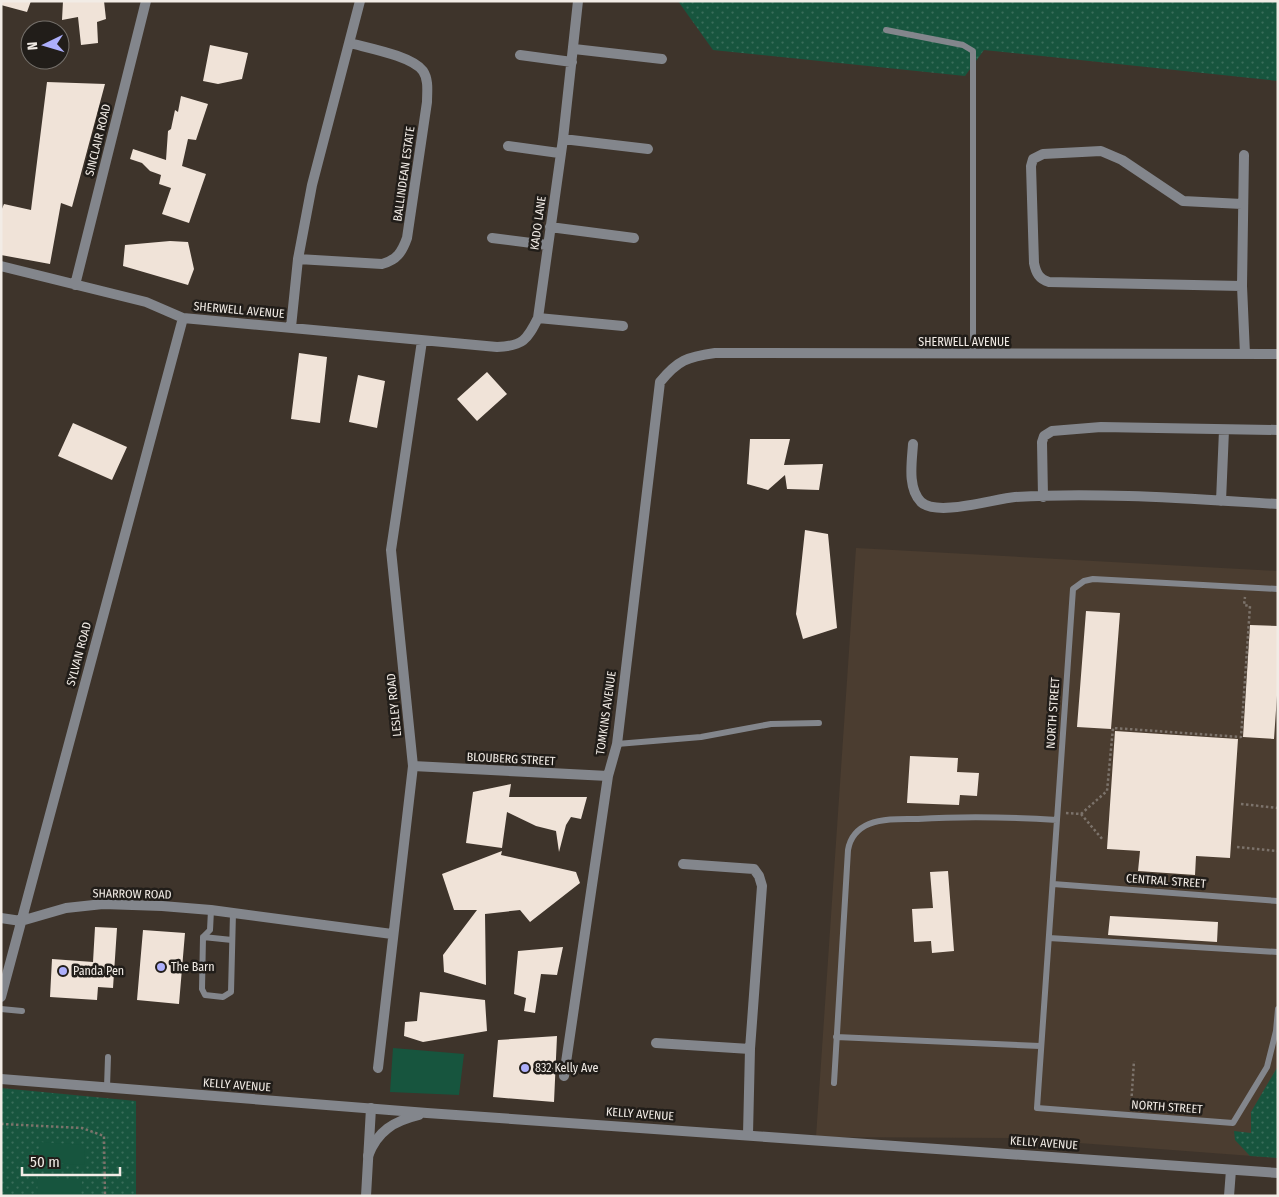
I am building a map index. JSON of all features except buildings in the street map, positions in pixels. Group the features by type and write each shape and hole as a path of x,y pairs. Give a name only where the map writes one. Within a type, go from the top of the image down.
{"street":[{"name":"SINCLAIR ROAD","path":"74,285 146,1"},
{"path":"291,328 298,259 312,185 360,1"},
{"name":"KADO LANE","path":"422,340 497,347 513,346 523,341 538,318 559,153 563,139 578,1"},
{"name":"BALLINDEAN ESTATE","path":"298,259 382,264 393,261 402,252 407,238 427,102 427,83 423,72 407,60 350,43"},
{"path":"574,49 662,59"},
{"path":"520,55 572,62"},
{"path":"563,139 648,149"},
{"path":"508,146 559,153"},
{"path":"1242,204 1183,201 1122,160 1101,150 1043,154 1033,159 1031,166 1034,263 1035,271 1042,280 1048,282 1242,286"},
{"path":"1244,156 1242,286 1245,354"},
{"path":"550,227 634,238"},
{"path":"492,238 547,245"},
{"name":"SHERWELL AVENUE","path":"1,266 146,302 183,318 422,340"},
{"name":"SYLVAN ROAD","path":"1,997 183,318"},
{"path":"538,318 623,326"},
{"name":"LESLEY ROAD","path":"378,1068 392,934 413,766 391,550 422,340"},
{"name":"SHERWELL AVENUE","path":"660,382 678,362 697,355 715,353 973,355 1278,354"},
{"name":"TOMKINS AVENUE","path":"564,1076 608,776 617,744 660,382"},
{"path":"1043,497 1042,442 1044,436 1052,431 1101,427 1278,430"},
{"path":"1221,501 1224,430"},
{"path":"914,444 912,480 916,493 922,503 929,506 950,508 994,499 1043,497 1278,504"},
{"name":"BLOUBERG STREET","path":"413,766 608,776"},
{"path":"682,864 742,867 754,870 759,876 762,886 750,1050 748,1134"},
{"name":"SHARROW ROAD","path":"1,918 21,921 66,908 103,904 211,910 392,934"},
{"path":"656,1043 750,1050"},
{"name":"KELLY AVENUE","path":"1,1079 427,1113 748,1134 1278,1173"},
{"path":"366,1196 371,1108"},
{"path":"368,1156 373,1143 392,1124 427,1113"},
{"path":"1229,1196 1231,1170"}],"lane":[{"path":"886,30 963,45 973,51 973,355"},
{"name":"NORTH STREET","path":"1278,589 1093,579 1077,584 1073,589 1037,1108 1233,1123 1267,1067 1276,1031 1278,1009"},
{"path":"617,744 701,737 771,724 819,723"},
{"path":"834,1083 848,850 850,841 855,834 870,824 887,820 988,816 1057,820"},
{"name":"CENTRAL STREET","path":"1053,884 1278,900"},
{"path":"211,910 210,930 203,937 203,993 223,997 231,992 233,913"},
{"path":"203,937 233,936"},
{"path":"1049,938 1278,952"},
{"path":"1,1009 22,1011"},
{"path":"836,1036 1040,1046"},
{"path":"107,1087 108,1057"}],"path":[{"path":"1058,813 1081,814 1108,791 1113,728 1240,737 1250,606 1244,605 1245,588"},
{"path":"1241,804 1278,808"},
{"path":"1081,814 1102,840"},
{"path":"1237,847 1278,851"},
{"path":"1131,1116 1134,1061"},
{"path":"1,1124 82,1128 104,1136 104,1196"}],"shaded area":[{"path":"856,548 1278,571 1278,1158 1011,1138 816,1137"}],"green space":[{"path":"678,1 1278,1 1278,81 984,50 965,76 713,50"},
{"path":"393,1048 464,1054 459,1095 390,1092"},
{"path":"1278,1066 1278,1158 1250,1156 1235,1140 1234,1131 1251,1133 1251,1112"},
{"path":"1,1088 136,1101 136,1196 1,1196"},
{"path":"40,1142 85,1145 84,1165 39,1162"},
{"path":"38,1176 82,1180 81,1196 37,1196"}],"place":[{"name":"The Barn","path":"161,967"},
{"name":"Panda Pen","path":"63,971"},
{"name":"832 Kelly Ave","path":"525,1068"}]}
